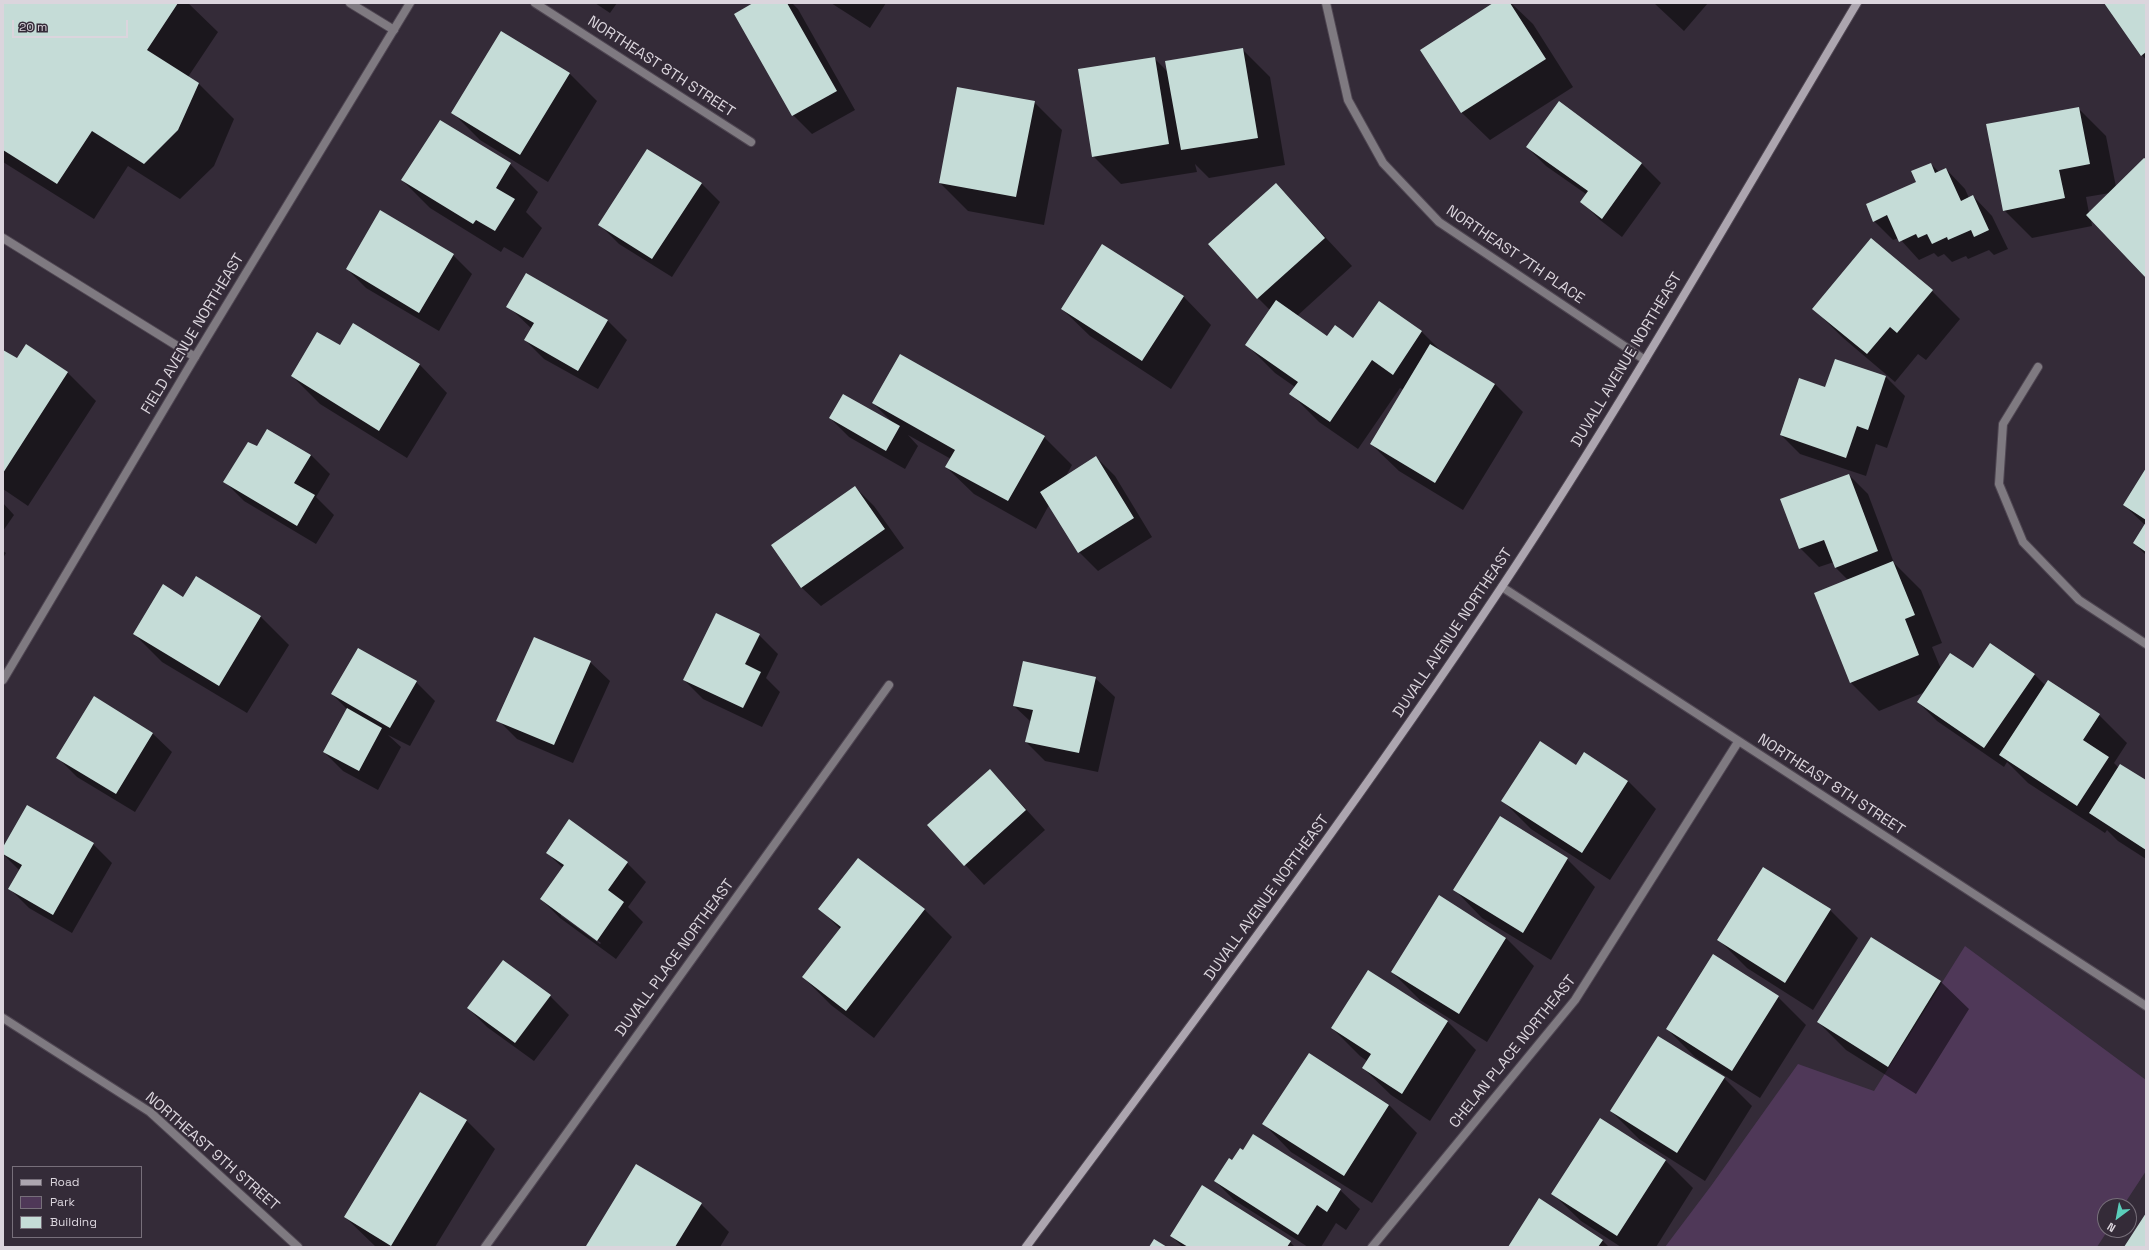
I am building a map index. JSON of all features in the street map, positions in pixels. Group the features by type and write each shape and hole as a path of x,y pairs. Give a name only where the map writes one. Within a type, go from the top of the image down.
{"main road":[{"name":"DUVALL AVENUE NORTHEAST","path":"1026,1247 1327,842 1502,587 1645,360 1856,3"}],"street":[{"path":"350,3 394,30"},
{"name":"FIELD AVENUE NORTHEAST","path":"3,680 195,357 410,3"},
{"name":"NORTHEAST 8TH STREET","path":"535,3 750,142"},
{"name":"NORTHEAST 7TH PLACE","path":"1326,3 1348,100 1383,163 1439,222 1645,360"},
{"path":"3,238 195,357"},
{"path":"2038,367 2003,424 1999,484 2023,542 2079,600 2146,644"},
{"name":"NORTHEAST 8TH STREET","path":"1502,587 1738,742 2146,1006"},
{"name":"DUVALL PLACE NORTHEAST","path":"485,1247 889,685"},
{"name":"CHELAN PLACE NORTHEAST","path":"1372,1247 1575,1000 1738,742"},
{"name":"NORTHEAST 9TH STREET","path":"3,1018 150,1112 298,1247"}],"green space":[{"path":"1965,946 2146,1080 2146,1171 2128,1198 2097,1198 2097,1238 2103,1238 2097,1247 1665,1247 1711,1186 1798,1064 1874,1091"}],"building":[{"path":"3,3 178,3 147,50 199,83 178,130 144,164 92,131 57,184 3,150"},
{"path":"753,3 787,3 837,91 792,116 734,14"},
{"path":"1493,3 1510,3 1546,59 1461,113 1420,50"},
{"path":"2104,3 2146,3 2146,52 2141,56"},
{"path":"501,31 570,73 520,155 451,113"},
{"path":"1243,48 1258,138 1181,150 1165,61"},
{"path":"1155,57 1169,144 1092,157 1078,69"},
{"path":"957,87 1035,101 1016,197 939,183"},
{"path":"1559,101 1642,163 1602,219 1580,202 1588,191 1526,147"},
{"path":"2079,107 2090,164 2059,170 2065,198 2003,211 1986,124"},
{"path":"440,120 511,163 496,188 515,199 495,231 476,220 473,224 401,180"},
{"path":"647,149 702,183 652,259 598,225"},
{"path":"2144,158 2146,159 2146,278 2086,215"},
{"path":"1931,163 1935,173 1946,168 1961,201 1973,195 1989,230 1974,237 1971,230 1948,240 1947,237 1932,244 1927,234 1918,238 1916,234 1899,242 1887,215 1873,222 1866,204 1916,182 1911,171"},
{"path":"1276,183 1325,238 1257,299 1208,244"},
{"path":"380,210 454,254 419,313 346,269"},
{"path":"1871,238 1933,290 1897,333 1890,327 1867,354 1812,309"},
{"path":"1102,244 1184,296 1142,361 1061,309"},
{"path":"526,273 608,320 578,371 524,340 534,323 506,307"},
{"path":"1276,300 1327,336 1335,325 1353,338 1379,301 1422,331 1393,375 1372,360 1330,422 1289,394 1298,382 1245,345"},
{"path":"353,323 420,364 379,431 291,376 317,332 340,345"},
{"path":"26,344 68,372 3,473 3,350 17,358"},
{"path":"1430,344 1495,384 1435,483 1370,444"},
{"path":"900,354 1045,436 1008,501 945,467 955,450 872,403"},
{"path":"1835,359 1886,376 1868,430 1857,426 1846,458 1780,435 1799,378 1825,387"},
{"path":"843,394 900,426 886,451 829,418"},
{"path":"267,429 311,455 294,483 315,495 297,526 223,482 248,442 257,446"},
{"path":"1096,456 1134,518 1078,553 1040,492"},
{"path":"2146,468 2146,520 2123,505"},
{"path":"1849,474 1878,551 1835,568 1824,540 1799,549 1780,499"},
{"path":"855,486 885,529 801,588 771,545"},
{"path":"2146,522 2146,552 2133,543"},
{"path":"1893,561 1915,615 1905,619 1919,655 1850,683 1814,593"},
{"path":"196,576 261,616 219,686 133,634 163,584 183,597"},
{"path":"716,613 760,634 745,664 761,672 743,708 683,680"},
{"path":"534,637 591,661 554,745 496,721"},
{"path":"1990,643 2035,674 1984,748 1917,702 1950,653 1973,668"},
{"path":"358,648 417,681 390,728 331,694"},
{"path":"1023,661 1096,677 1079,753 1025,742 1033,710 1013,706"},
{"path":"2048,680 2100,714 2083,740 2109,757 2077,806 1999,755"},
{"path":"94,696 153,733 116,794 56,758"},
{"path":"347,708 382,728 359,771 323,752"},
{"path":"1540,741 1576,765 1584,752 1628,781 1582,853 1501,801"},
{"path":"2120,764 2146,780 2146,850 2089,813"},
{"path":"990,769 1026,810 964,866 927,825"},
{"path":"27,805 94,843 53,915 8,889 22,865 3,854 3,847"},
{"path":"1500,816 1568,858 1523,933 1453,890"},
{"path":"569,819 628,862 608,890 624,902 597,941 540,899 564,865 546,853"},
{"path":"858,858 925,909 846,1011 802,977 841,927 818,909"},
{"path":"1763,867 1831,909 1785,983 1717,940"},
{"path":"1439,895 1506,938 1459,1014 1391,972"},
{"path":"1871,937 1941,981 1888,1067 1817,1022"},
{"path":"1713,954 1779,996 1732,1071 1666,1029"},
{"path":"503,960 551,995 515,1043 467,1008"},
{"path":"1368,970 1448,1021 1402,1094 1362,1068 1371,1054 1331,1028"},
{"path":"1658,1036 1725,1077 1677,1153 1610,1111"},
{"path":"1309,1053 1389,1105 1344,1176 1262,1124"},
{"path":"420,1092 467,1120 391,1246 344,1217"},
{"path":"1600,1118 1666,1160 1617,1236 1551,1194"},
{"path":"1253,1134 1341,1189 1327,1212 1317,1205 1298,1235 1214,1181 1229,1158 1232,1160 1240,1148 1243,1150"},
{"path":"636,1164 702,1203 675,1247 586,1246"},
{"path":"1202,1185 1291,1241 1287,1247 1188,1247 1170,1236"},
{"path":"1539,1198 1603,1240 1598,1247 1508,1247"},
{"path":"2146,1213 2146,1247 2124,1247 2130,1238 2137,1238 2137,1227"},
{"path":"1154,1239 1167,1247 1149,1247"}]}
